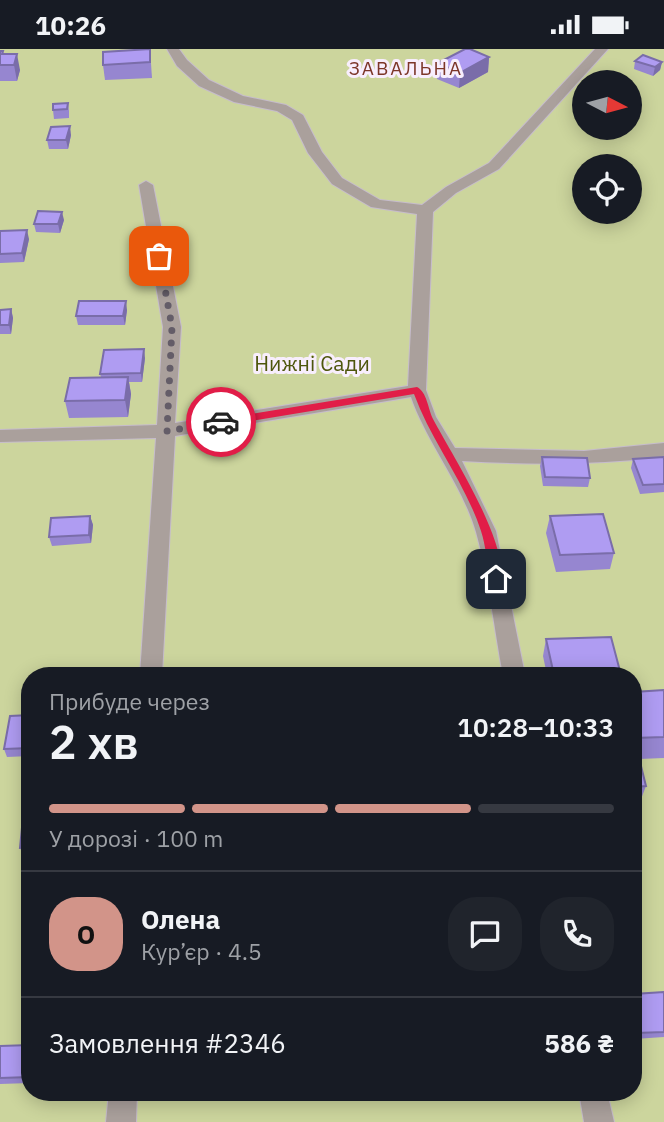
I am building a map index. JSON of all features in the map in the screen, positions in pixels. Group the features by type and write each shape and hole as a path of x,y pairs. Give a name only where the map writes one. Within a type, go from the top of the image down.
{"street":[{"path":"173,49 182,63 204,83 239,99 281,108 298,118 315,153 337,181 376,204 425,211 451,190 494,166 602,49"},
{"path":"146,185 172,327 152,667"},
{"path":"425,211 417,390 427,417 449,454 486,531 512,667"},
{"path":"0,436 167,431 417,390"},
{"path":"449,454 555,460 619,457 664,450"},
{"path":"121,1122 122,1101"},
{"path":"595,1101 599,1122"}],"green space":[{"name":"Нижні Сади","path":"0,49 664,49 664,1122 0,1122"}],"building":[{"path":"150,49 150,62 103,65 103,52"},
{"path":"465,49 489,57 460,73 438,63"},
{"path":"0,51 3,51 2,54 17,54 14,65 0,65"},
{"path":"643,55 662,62 655,67 635,61"},
{"path":"68,103 67,109 53,110 53,104"},
{"path":"70,126 66,140 47,140 51,127"},
{"path":"38,211 62,212 58,224 34,224"},
{"path":"27,230 22,253 0,254 0,231"},
{"path":"79,301 126,301 123,316 76,316"},
{"path":"11,309 9,325 0,325 0,310"},
{"path":"144,349 141,373 100,374 104,350"},
{"path":"128,377 125,400 65,401 70,378"},
{"path":"542,457 587,458 590,478 545,477"},
{"path":"664,457 664,484 643,485 633,459"},
{"path":"603,514 614,553 560,555 550,516"},
{"path":"90,516 89,535 49,537 51,518"},
{"path":"611,637 619,667 552,667 546,639"},
{"path":"664,690 664,737 642,738 642,691"},
{"path":"21,715 21,748 4,749 10,716"},
{"path":"642,770 646,786 642,786"},
{"path":"664,992 664,1032 642,1033 642,993"},
{"path":"21,1045 21,1077 0,1078 0,1046"}],"way so far":[{"path":"159,256 172,327 167,431 221,422"}],"district":[{"name":"ЗАВАЛЬНА","path":"406,68"}],"route":[{"path":"221,422 417,390 427,417 449,454 486,531 496,579"}]}
